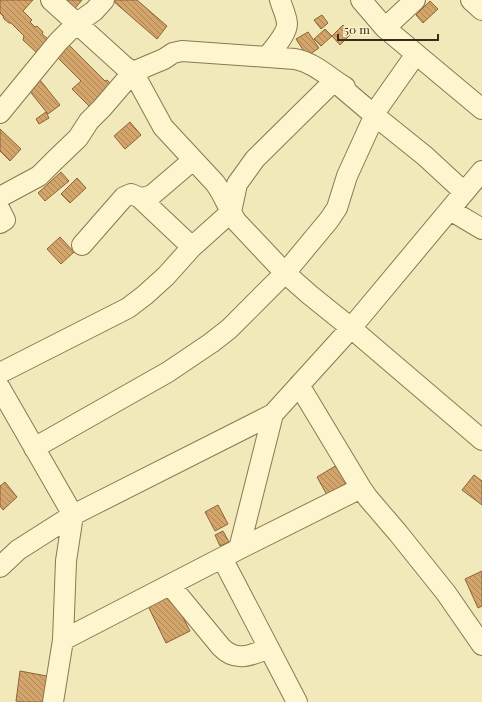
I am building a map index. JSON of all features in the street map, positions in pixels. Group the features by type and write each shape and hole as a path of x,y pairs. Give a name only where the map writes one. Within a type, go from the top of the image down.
{"street":[{"path":"51,0 124,66 133,72 163,127 222,192 230,212 236,221 285,273 482,440"},
{"path":"0,113 58,42 77,23 94,11 104,0"},
{"path":"267,57 285,31 287,25 280,0"},
{"path":"361,0 385,28 482,109"},
{"path":"385,28 415,0"},
{"path":"471,0 482,10"},
{"path":"0,197 39,176 78,138 89,121 133,72 173,53 182,51 302,60 322,71 376,112 464,192"},
{"path":"34,448 168,372 206,347 229,329 285,273 329,220 337,208 348,176 376,112 416,54"},
{"path":"0,373 128,308 145,295 166,276 192,247 230,212 237,184 255,159 334,81"},
{"path":"140,198 152,195 193,160"},
{"path":"0,567 18,550 73,515 273,414 351,328 482,171"},
{"path":"82,245 124,197 131,194 140,198 192,247"},
{"path":"0,210 5,220 0,223"},
{"path":"450,210 482,228"},
{"path":"299,385 368,498 398,533 479,636"},
{"path":"0,388 73,515 66,561 63,640 54,702"},
{"path":"273,414 230,554 269,648 297,702"},
{"path":"63,640 361,488"},
{"path":"170,585 221,647 229,654 245,657 269,648"}],"building":[{"path":"0,0 33,0 23,11 32,20 30,22 35,27 37,26 43,32 42,34 48,39 37,53 23,40 24,36 11,23 4,19 0,13"},
{"path":"58,0 82,0 72,12"},
{"path":"112,0 137,0 167,26 157,39"},
{"path":"430,1 438,9 423,23 416,15"},
{"path":"322,15 328,23 321,29 314,20"},
{"path":"343,25 351,34 340,45 332,36"},
{"path":"325,29 332,36 321,46 314,39"},
{"path":"308,32 319,48 307,56 296,39"},
{"path":"69,45 105,81 107,80 116,89 94,111 72,89 81,81 57,57"},
{"path":"40,80 60,105 48,114 28,89"},
{"path":"46,112 49,118 39,124 36,119"},
{"path":"130,122 141,135 125,149 114,136"},
{"path":"0,129 21,149 10,161 0,151"},
{"path":"61,172 69,181 45,201 38,193"},
{"path":"77,178 86,188 70,203 61,194"},
{"path":"60,237 74,252 61,264 47,249"},
{"path":"342,462 348,482 327,495 317,477"},
{"path":"474,475 482,481 482,505 462,490"},
{"path":"5,482 17,497 3,510 0,506 0,486"},
{"path":"218,505 228,524 215,531 205,512"},
{"path":"223,531 229,542 220,546 215,535"},
{"path":"482,571 482,606 478,608 465,579"},
{"path":"170,592 190,631 166,643 147,604"},
{"path":"20,671 52,677 46,702 16,701"}]}
